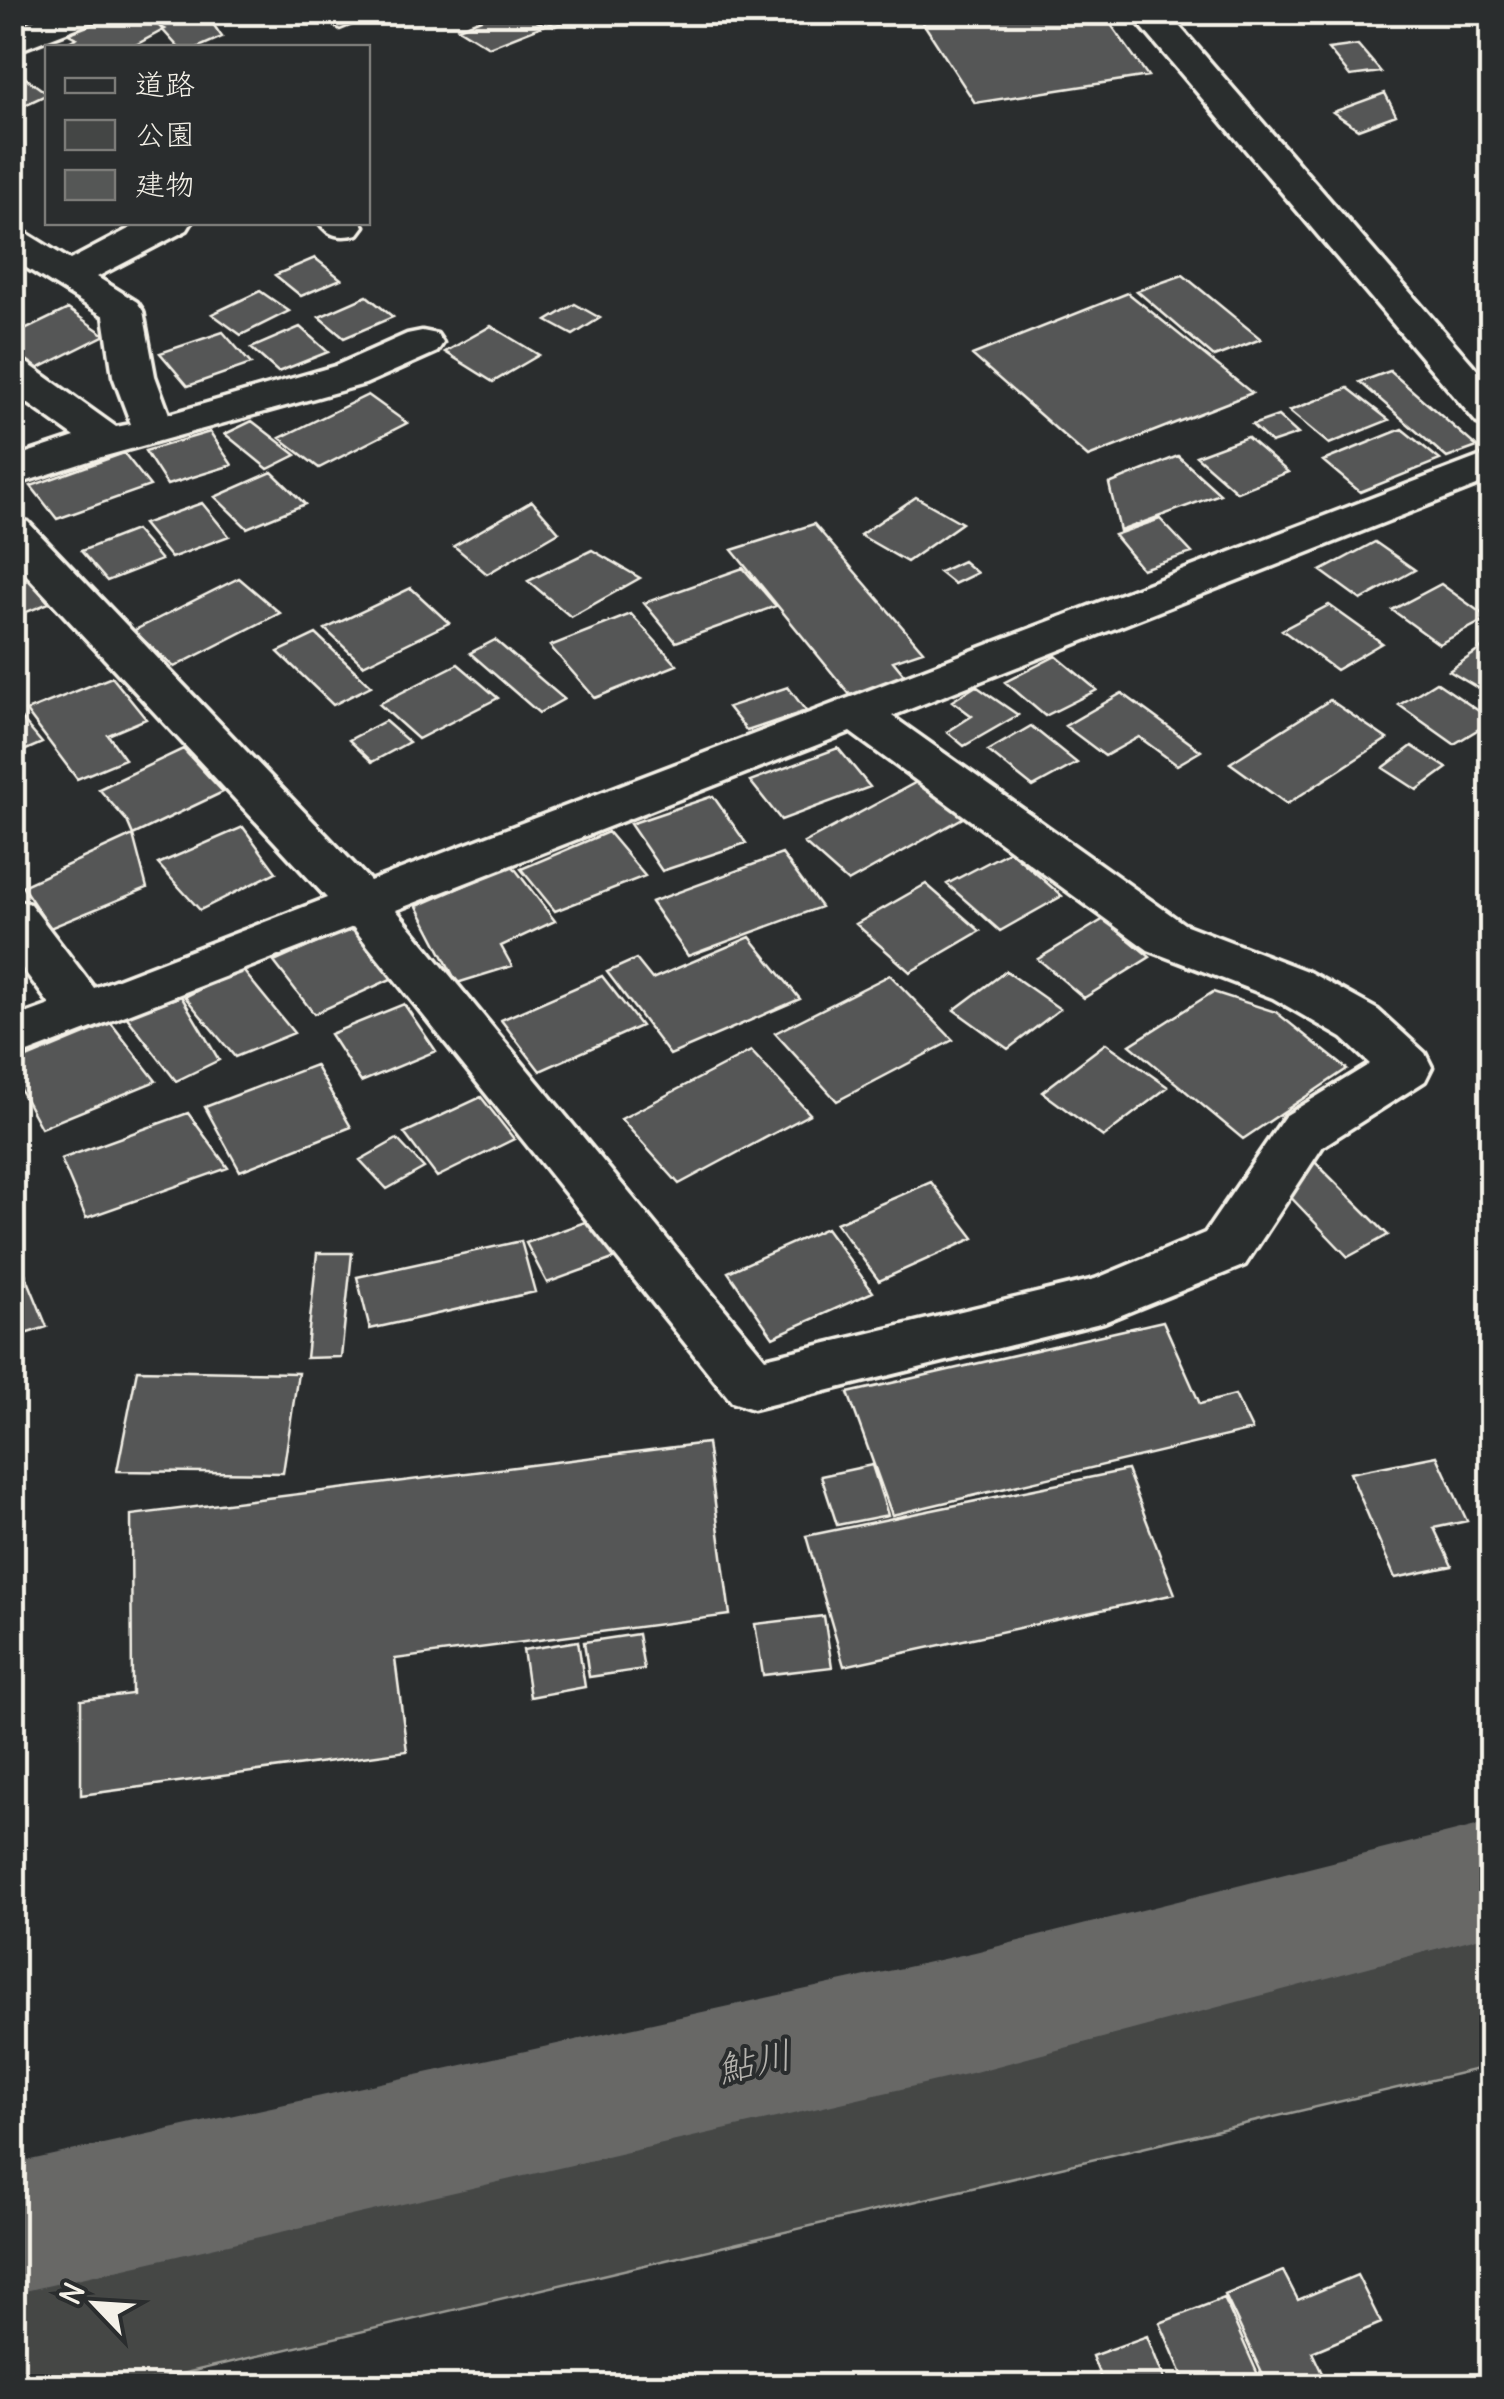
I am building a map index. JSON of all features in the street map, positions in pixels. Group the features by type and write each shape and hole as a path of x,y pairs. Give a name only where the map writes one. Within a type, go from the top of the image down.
{"street":[{"path":"12,42 84,12"},
{"path":"1148,12 1492,414"},
{"path":"68,277 167,225"},
{"path":"12,241 122,311 134,376 155,431"},
{"path":"12,472 350,376 422,343"},
{"path":"12,372 109,442"},
{"path":"12,1040 1492,466"},
{"path":"12,532 363,905 753,1385 1104,1300 1225,1250 1304,1131 1406,1067 1360,1024 1291,985 1166,938 856,713"},
{"path":"12,916 84,1012"}],"green space":[{"path":"1491,1923 1491,2066 130,2386 13,2386 13,2272 157,2242"}],"building":[{"path":"107,12 131,12 165,29 136,45 63,45 76,38 67,33"},
{"path":"139,12 185,12 199,22 211,21 222,37 204,45 176,45"},
{"path":"313,12 384,12 340,30"},
{"path":"499,12 518,12 545,25 489,47 458,28"},
{"path":"532,12 585,12 555,26"},
{"path":"916,12 1102,12 1148,76 975,103"},
{"path":"1358,45 1381,72 1350,76 1328,49"},
{"path":"20,74 45,95 12,111 12,77"},
{"path":"1385,93 1396,115 1358,129 1333,112"},
{"path":"315,258 341,279 301,296 275,275"},
{"path":"1183,275 1261,339 1214,357 1137,291"},
{"path":"260,291 289,311 241,335 212,314"},
{"path":"1128,293 1252,393 1088,457 972,355"},
{"path":"367,296 393,317 344,338 319,317"},
{"path":"575,304 600,318 573,335 547,321"},
{"path":"68,309 105,335 33,371 12,356 12,336"},
{"path":"491,326 539,355 493,382 445,352"},
{"path":"300,327 328,352 278,372 251,348"},
{"path":"223,332 251,364 188,386 160,353"},
{"path":"1390,371 1477,447 1447,458 1360,382"},
{"path":"1348,388 1389,420 1329,444 1289,411"},
{"path":"368,395 407,423 319,468 280,438"},
{"path":"1278,416 1298,434 1271,443 1252,425"},
{"path":"252,421 296,455 268,469 225,434"},
{"path":"1402,429 1440,460 1360,492 1323,461"},
{"path":"210,432 232,465 167,485 145,451"},
{"path":"1247,437 1288,472 1237,492 1196,456"},
{"path":"124,453 150,486 57,519 31,486"},
{"path":"1178,456 1220,494 1120,531 1109,484"},
{"path":"272,472 305,504 247,528 215,497"},
{"path":"916,497 962,523 907,562 860,535"},
{"path":"532,501 559,532 487,574 454,546"},
{"path":"202,503 229,536 171,558 143,524"},
{"path":"1160,519 1192,553 1142,569 1114,535"},
{"path":"814,524 923,651 893,661 906,677 851,696 732,550"},
{"path":"135,530 161,560 107,581 81,551"},
{"path":"1375,542 1415,570 1361,600 1321,571"},
{"path":"592,550 640,578 571,617 528,581"},
{"path":"12,559 49,603 12,618"},
{"path":"963,561 977,573 954,584 939,572"},
{"path":"743,568 776,606 676,642 644,603"},
{"path":"239,578 280,613 174,667 133,631"},
{"path":"1441,584 1488,618 1439,644 1392,610"},
{"path":"411,588 449,623 363,665 325,629"},
{"path":"1329,605 1382,643 1336,670 1282,630"},
{"path":"631,614 677,665 595,698 550,646"},
{"path":"316,634 371,686 333,705 278,652"},
{"path":"495,640 564,699 539,713 470,653"},
{"path":"1492,641 1492,696 1491,696 1449,671"},
{"path":"1056,656 1097,690 1045,716 1005,682"},
{"path":"458,664 498,698 418,739 379,704"},
{"path":"112,677 146,719 108,735 125,759 77,779 26,711"},
{"path":"1436,682 1492,721 1454,744 1399,705"},
{"path":"976,686 1018,715 964,746 947,732 972,716 952,701"},
{"path":"788,687 806,711 747,731 728,707"},
{"path":"1122,693 1201,751 1177,765 1139,737 1105,756 1065,726"},
{"path":"1330,700 1387,739 1287,804 1230,763"},
{"path":"12,708 42,743 12,756"},
{"path":"385,721 409,742 372,762 349,740"},
{"path":"1031,726 1077,763 1033,787 988,751"},
{"path":"1412,746 1447,768 1417,790 1383,768"},
{"path":"838,748 870,787 781,820 750,781"},
{"path":"183,749 223,792 133,835 127,821 99,789"},
{"path":"924,778 968,815 848,882 804,843"},
{"path":"713,796 746,843 662,871 630,824"},
{"path":"243,827 276,872 200,910 158,864"},
{"path":"608,832 645,876 555,911 521,869"},
{"path":"133,835 147,888 50,928 22,886"},
{"path":"1010,851 1062,896 1000,931 947,884"},
{"path":"782,854 821,907 688,956 651,902"},
{"path":"512,865 555,921 501,946 512,966 457,983 417,906"},
{"path":"926,884 980,931 910,972 856,924"},
{"path":"1104,919 1150,957 1084,998 1038,959"},
{"path":"361,923 402,974 314,1014 274,962"},
{"path":"750,937 800,999 670,1055 607,972 636,959 652,979"},
{"path":"241,968 294,1033 235,1057 185,997"},
{"path":"1006,971 1060,1009 1008,1049 954,1010"},
{"path":"890,975 953,1040 837,1101 775,1033"},
{"path":"602,976 641,1026 540,1071 501,1020"},
{"path":"1213,992 1276,1012 1347,1069 1243,1139 1130,1045"},
{"path":"181,996 219,1060 176,1081 126,1016"},
{"path":"404,1004 436,1051 361,1082 330,1034"},
{"path":"111,1023 156,1081 41,1128 12,1075 12,1064"},
{"path":"1106,1043 1168,1087 1103,1137 1042,1092"},
{"path":"751,1051 810,1114 679,1184 621,1119"},
{"path":"315,1065 351,1127 240,1171 205,1107"},
{"path":"481,1097 514,1139 437,1177 404,1133"},
{"path":"188,1113 228,1168 86,1218 61,1159"},
{"path":"397,1139 424,1168 387,1189 360,1160"},
{"path":"1305,1152 1388,1235 1348,1257 1280,1186"},
{"path":"931,1182 974,1238 879,1281 836,1223"},
{"path":"602,1216 624,1255 547,1283 526,1243"},
{"path":"826,1228 873,1292 773,1337 728,1272"},
{"path":"12,1241 47,1327 12,1338"},
{"path":"521,1241 535,1292 370,1329 357,1277"},
{"path":"317,1253 352,1253 341,1357 306,1358"},
{"path":"1163,1321 1200,1404 1235,1395 1252,1430 892,1515 848,1393"},
{"path":"137,1370 298,1373 283,1473 117,1471"},
{"path":"707,1443 730,1615 395,1659 407,1751 81,1795 81,1700 132,1694 131,1515"},
{"path":"1437,1456 1467,1521 1434,1528 1452,1566 1395,1578 1350,1473"},
{"path":"872,1465 888,1515 837,1525 821,1476"},
{"path":"1127,1470 1175,1594 844,1666 806,1536"},
{"path":"824,1616 832,1667 763,1675 755,1624"},
{"path":"638,1634 644,1669 589,1677 584,1642"},
{"path":"578,1641 585,1687 530,1697 523,1650"},
{"path":"1283,2271 1298,2300 1357,2275 1381,2323 1312,2352 1328,2386 1268,2386 1225,2295"},
{"path":"1224,2298 1263,2386 1187,2386 1160,2323"},
{"path":"1147,2336 1167,2386 1104,2386 1092,2356"}],"waterway":[{"name":"鮎川","path":"12,2229 975,2012 1492,1878"}]}
